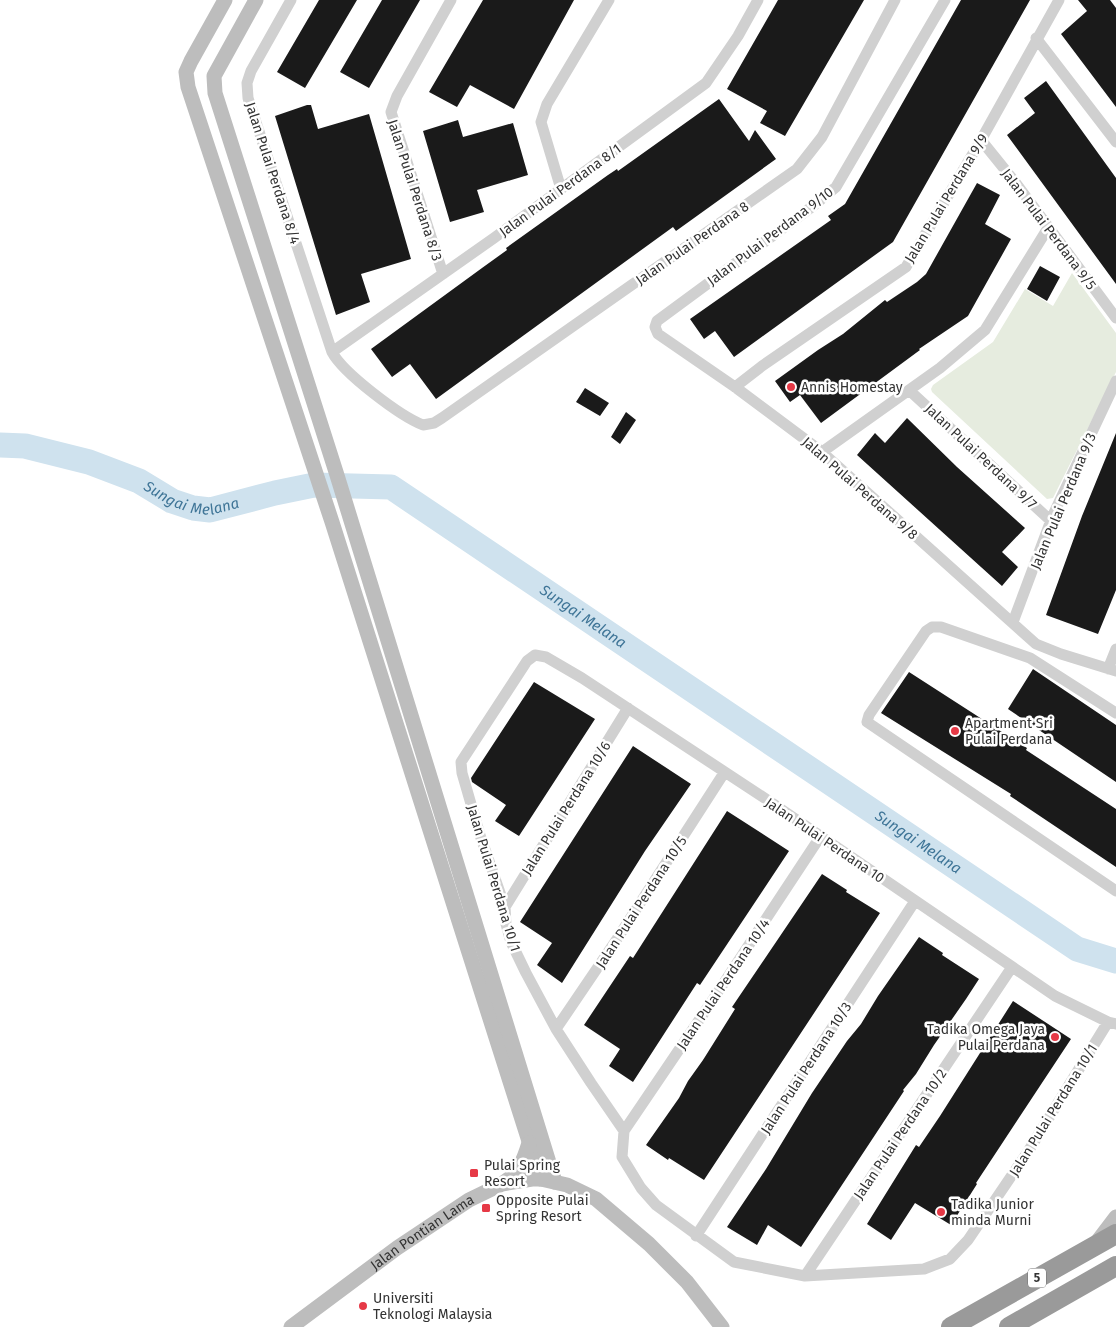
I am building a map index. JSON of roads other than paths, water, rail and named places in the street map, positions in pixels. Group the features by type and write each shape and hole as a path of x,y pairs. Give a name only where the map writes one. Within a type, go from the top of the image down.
{"highway":[{"name":"5","path":"951,1327 1116,1234"},
{"path":"978,1312 1116,1245"},
{"name":"5","path":"1009,1327 1114,1268"}],"street":[{"path":"225,0 190,61 186,72 188,87 332,522 529,1143 548,1180"},
{"path":"256,0 214,76 215,93 336,472 546,1152 548,1180"},
{"name":"Jalan Pulai Perdana 8/4","path":"291,0 251,71 247,83 248,98 332,352"},
{"name":"Jalan Pulai Perdana 8/3","path":"443,274 391,112 397,96 451,0"},
{"path":"561,189 542,122 547,104 609,0"},
{"name":"Jalan Pulai Perdana 8/1","path":"332,352 706,83 738,36 758,0"},
{"name":"Jalan Pulai Perdana 8","path":"332,352 337,360 375,394 423,425 434,423 442,418 797,169 822,137 895,0"},
{"name":"Jalan Pulai Perdana 9/10","path":"655,327 657,321 836,187 945,0"},
{"name":"Jalan Pulai Perdana 9/9","path":"735,387 770,360 906,266 1059,0"},
{"path":"1036,38 1116,142"},
{"name":"Jalan Pulai Perdana 9/5","path":"980,140 1016,182 1116,318"},
{"path":"822,452 910,391 985,330 1048,228"},
{"name":"Jalan Pulai Perdana 9/8","path":"655,327 658,334 735,387 822,452 1036,644"},
{"name":"Jalan Pulai Perdana 9/3","path":"1012,622 1051,521 1116,381"},
{"name":"Jalan Pulai Perdana 9/7","path":"910,391 1051,521"},
{"path":"1116,713 1030,658 941,627 932,627 926,631 910,654 869,715 867,722 1116,891"},
{"path":"1030,658 1036,644 1112,670 1116,649"},
{"name":"Jalan Pulai Perdana 10","path":"535,655 546,657 561,665 628,708 1055,996 1112,1023"},
{"name":"Jalan Pulai Perdana 10/1","path":"535,655 527,661 461,762 480,835 505,907 506,924 511,942 556,1029 624,1130 622,1157 641,1188 656,1205 734,1262 805,1276 924,1269 950,1259 968,1240 1003,1190 1112,1023"},
{"name":"Jalan Pulai Perdana 10/6","path":"505,907 628,708"},
{"name":"Jalan Pulai Perdana 10/5","path":"556,1029 618,939 724,773"},
{"name":"Jalan Pulai Perdana 10/4","path":"624,1130 820,837"},
{"name":"Jalan Pulai Perdana 10/3","path":"696,1236 915,901"},
{"name":"Jalan Pulai Perdana 10/2","path":"805,1276 1012,967"},
{"path":"502,1184 513,1176 521,1166 529,1143"},
{"path":"546,1152 572,1181 596,1199"},
{"name":"Jalan Pontian Lama","path":"291,1327 396,1248 469,1200 502,1184 532,1179 548,1180 567,1185 596,1199 649,1244 687,1282 722,1327"},
{"path":"1095,1245 1116,1217"}],"waterway":[{"name":"Sungai Melana","path":"0,445 25,446 89,462 139,481 172,501 193,508 210,510 314,485 391,487 1077,949 1116,961"}],"place":[{"name":"Annis Homestay","path":"791,387"},
{"name":"Apartment Sri Pulai Perdana","path":"955,731"},
{"name":"Tadika Omega Jaya Pulai Perdana","path":"1055,1037"},
{"name":"Pulai Spring Resort","path":"474,1173"},
{"name":"Opposite Pulai Spring Resort","path":"486,1208"},
{"name":"Tadika Junior minda Murni","path":"941,1212"},
{"name":"Universiti Teknologi Malaysia","path":"363,1306"}]}
